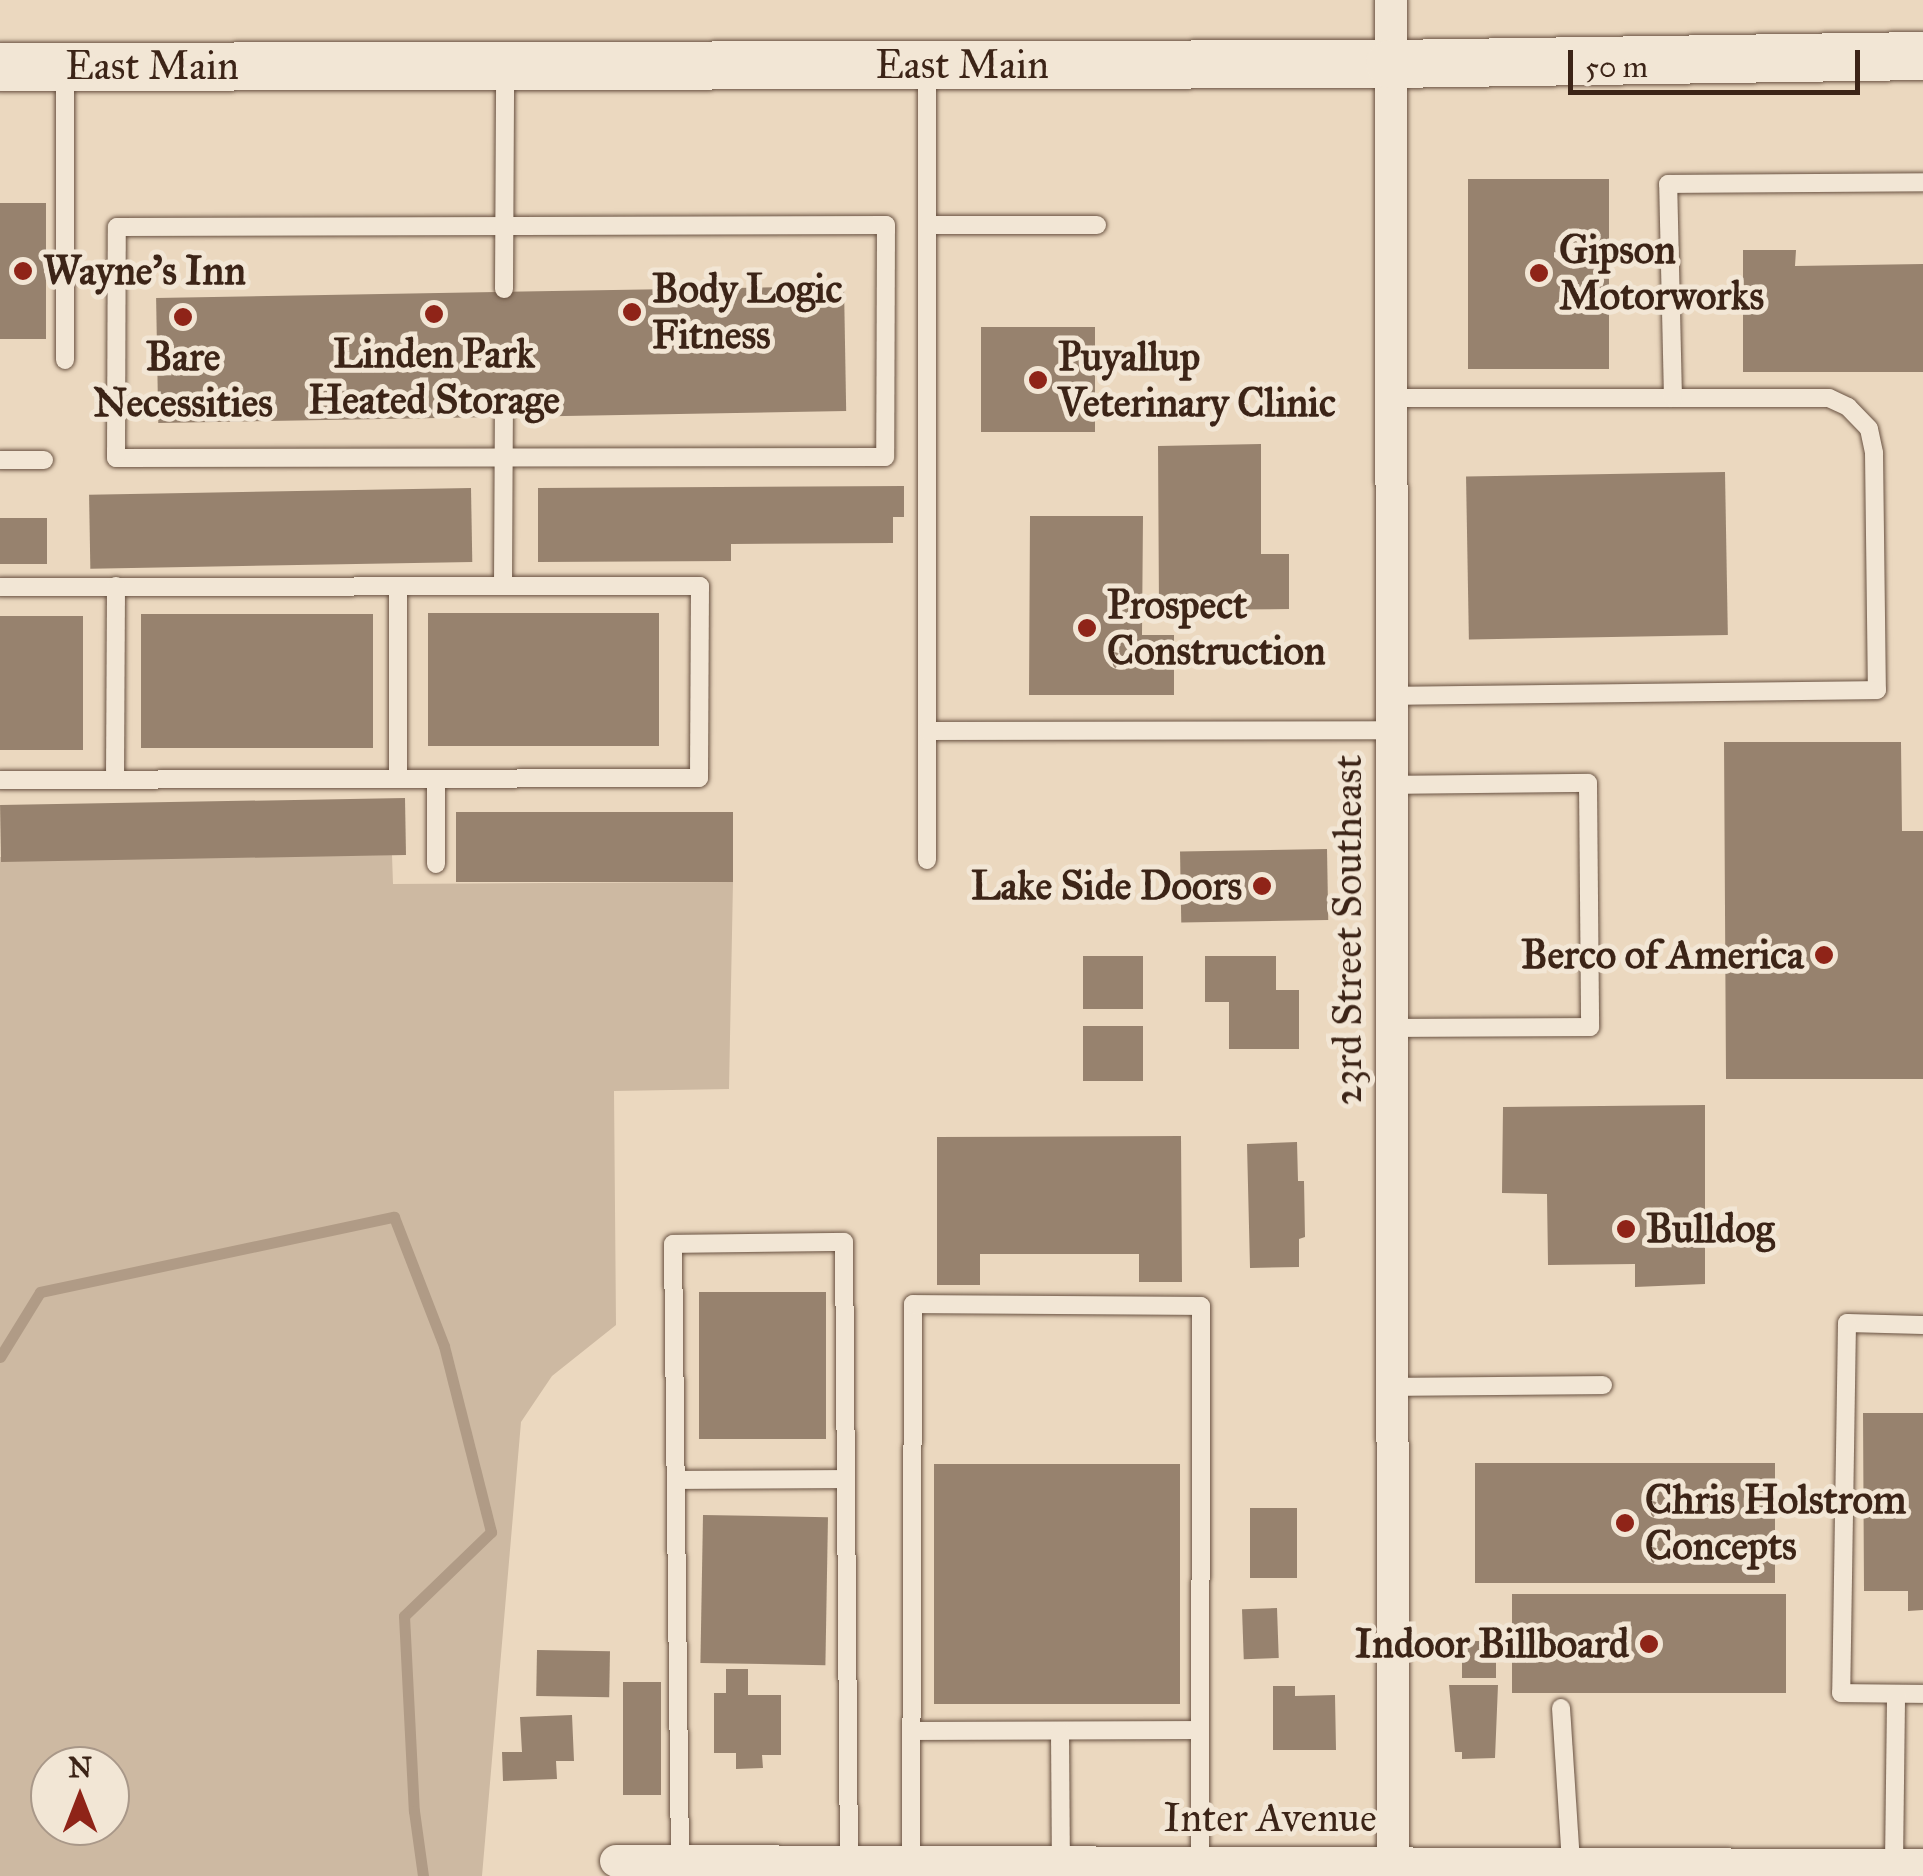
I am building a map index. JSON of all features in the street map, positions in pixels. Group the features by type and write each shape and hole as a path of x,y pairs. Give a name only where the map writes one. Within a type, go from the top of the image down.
{"main road":[{"name":"East Main","path":"0,67 1390,64 1923,56"}],"street":[{"name":"23rd Street Southeast","path":"1390,0 1393,1860"},
{"name":"Inter Avenue","path":"616,1861 680,1861 761,1868 849,1861 1061,1860 1393,1860 1476,1868 1571,1862 1737,1870 1909,1864"}],"lane":[{"path":"927,64 927,860"},
{"path":"65,66 65,360"},
{"path":"504,290 505,66"},
{"path":"1673,398 1668,184 1923,182"},
{"path":"886,225 886,457 116,458 117,226 504,226 886,225"},
{"path":"927,225 1097,225"},
{"path":"1390,398 1829,398 1848,408 1869,430 1874,454 1877,690 1390,696"},
{"path":"503,586 504,414"},
{"path":"0,460 44,460"},
{"path":"0,586 700,586 699,778 0,780"},
{"path":"116,586 116,780"},
{"path":"398,586 398,779"},
{"path":"927,731 1390,730"},
{"path":"436,779 436,864"},
{"path":"1390,784 1588,783 1590,1027 1391,1028"},
{"path":"680,1861 673,1244 844,1242 849,1861"},
{"path":"911,1861 913,1304 1201,1306 1200,1860"},
{"path":"1923,1324 1847,1323 1840,1693 1923,1694"},
{"path":"1392,1387 1602,1385"},
{"path":"676,1480 846,1479"},
{"path":"1896,1694 1909,1864"},
{"path":"1561,1708 1571,1862"},
{"path":"912,1732 1200,1730"},
{"path":"1060,1731 1061,1860"}],"shaded area":[{"path":"392,855 393,884 733,882 729,1089 614,1091 616,1325 552,1376 521,1422 482,1876 0,1876 0,857"}],"building":[{"name":"Gipson Motorworks","path":"1468,179 1609,179 1609,369 1468,369"},
{"name":"Wayne's Inn","path":"0,203 46,203 46,339 0,339"},
{"path":"1743,250 1796,250 1795,266 1923,264 1923,372 1743,372"},
{"path":"844,286 846,411 158,423 156,298"},
{"name":"Puyallup Veterinary Clinic","path":"981,327 1095,327 1095,432 981,432"},
{"path":"1261,444 1261,554 1289,554 1289,609 1159,610 1158,446"},
{"path":"1725,472 1728,635 1469,639 1466,477"},
{"path":"904,486 904,517 893,517 893,543 731,544 731,561 538,562 538,488"},
{"path":"471,488 472,562 90,569 89,495"},
{"path":"1030,516 1143,516 1142,635 1174,635 1174,695 1029,695"},
{"path":"0,518 47,518 47,564 0,564"},
{"path":"428,613 659,613 659,746 428,746"},
{"path":"141,614 373,614 373,748 141,748"},
{"path":"0,616 83,616 83,750 0,750"},
{"name":"Berco of America","path":"1724,742 1901,742 1902,831 1923,831 1923,1079 1726,1079"},
{"path":"405,798 406,855 1,862 0,805"},
{"path":"456,812 733,812 733,882 456,882"},
{"path":"1327,849 1328,920 1181,923 1180,852"},
{"path":"1083,956 1143,956 1143,1009 1083,1009"},
{"path":"1205,956 1276,956 1276,990 1299,990 1299,1049 1229,1049 1229,1002 1205,1002"},
{"path":"1083,1026 1143,1026 1143,1081 1083,1081"},
{"name":"Bulldog","path":"1705,1105 1705,1284 1635,1287 1635,1264 1548,1265 1547,1194 1502,1193 1503,1107"},
{"path":"1181,1136 1182,1282 1139,1282 1139,1254 980,1254 980,1285 937,1285 937,1137"},
{"path":"1297,1142 1298,1181 1304,1181 1305,1237 1299,1239 1299,1267 1250,1268 1247,1144"},
{"path":"699,1292 826,1292 826,1439 699,1439"},
{"path":"1863,1413 1923,1413 1923,1610 1908,1611 1908,1591 1864,1591"},
{"name":"Chris Holstrom Concepts","path":"1475,1463 1775,1463 1775,1583 1475,1583"},
{"path":"934,1464 1180,1464 1180,1704 934,1704"},
{"path":"1250,1508 1297,1508 1297,1578 1250,1578"},
{"path":"703,1515 828,1517 825,1665 700,1663"},
{"name":"Indoor Billboard","path":"1512,1594 1786,1594 1786,1693 1512,1693"},
{"path":"1277,1608 1279,1658 1244,1659 1242,1609"},
{"path":"1462,1641 1496,1641 1496,1678 1462,1678"},
{"path":"537,1650 610,1651 609,1697 536,1696"},
{"path":"726,1669 748,1669 748,1695 781,1695 781,1755 762,1755 763,1768 736,1769 736,1753 714,1753 714,1693 726,1693"},
{"path":"623,1682 661,1682 661,1795 623,1795"},
{"path":"1449,1685 1498,1685 1495,1758 1462,1759 1462,1752 1455,1752"},
{"path":"1273,1686 1295,1686 1295,1696 1335,1695 1336,1750 1273,1750"},
{"path":"572,1715 574,1761 556,1761 557,1779 503,1781 502,1752 522,1752 520,1717"}],"waterway":[{"path":"0,1357 40,1292 394,1217 444,1346 491,1532 404,1616 414,1811 423,1876"}],"place":[{"name":"Wayne's Inn","path":"23,271"},
{"name":"Gipson Motorworks","path":"1539,273"},
{"name":"Body Logic Fitness","path":"632,312"},
{"name":"Linden Park Heated Storage","path":"434,314"},
{"name":"Bare Necessities","path":"183,317"},
{"name":"Puyallup Veterinary Clinic","path":"1038,380"},
{"name":"Prospect Construction","path":"1087,628"},
{"name":"Lake Side Doors","path":"1262,886"},
{"name":"Berco of America","path":"1824,955"},
{"name":"Bulldog","path":"1626,1229"},
{"name":"Chris Holstrom Concepts","path":"1625,1523"},
{"name":"Indoor Billboard","path":"1649,1644"}]}
